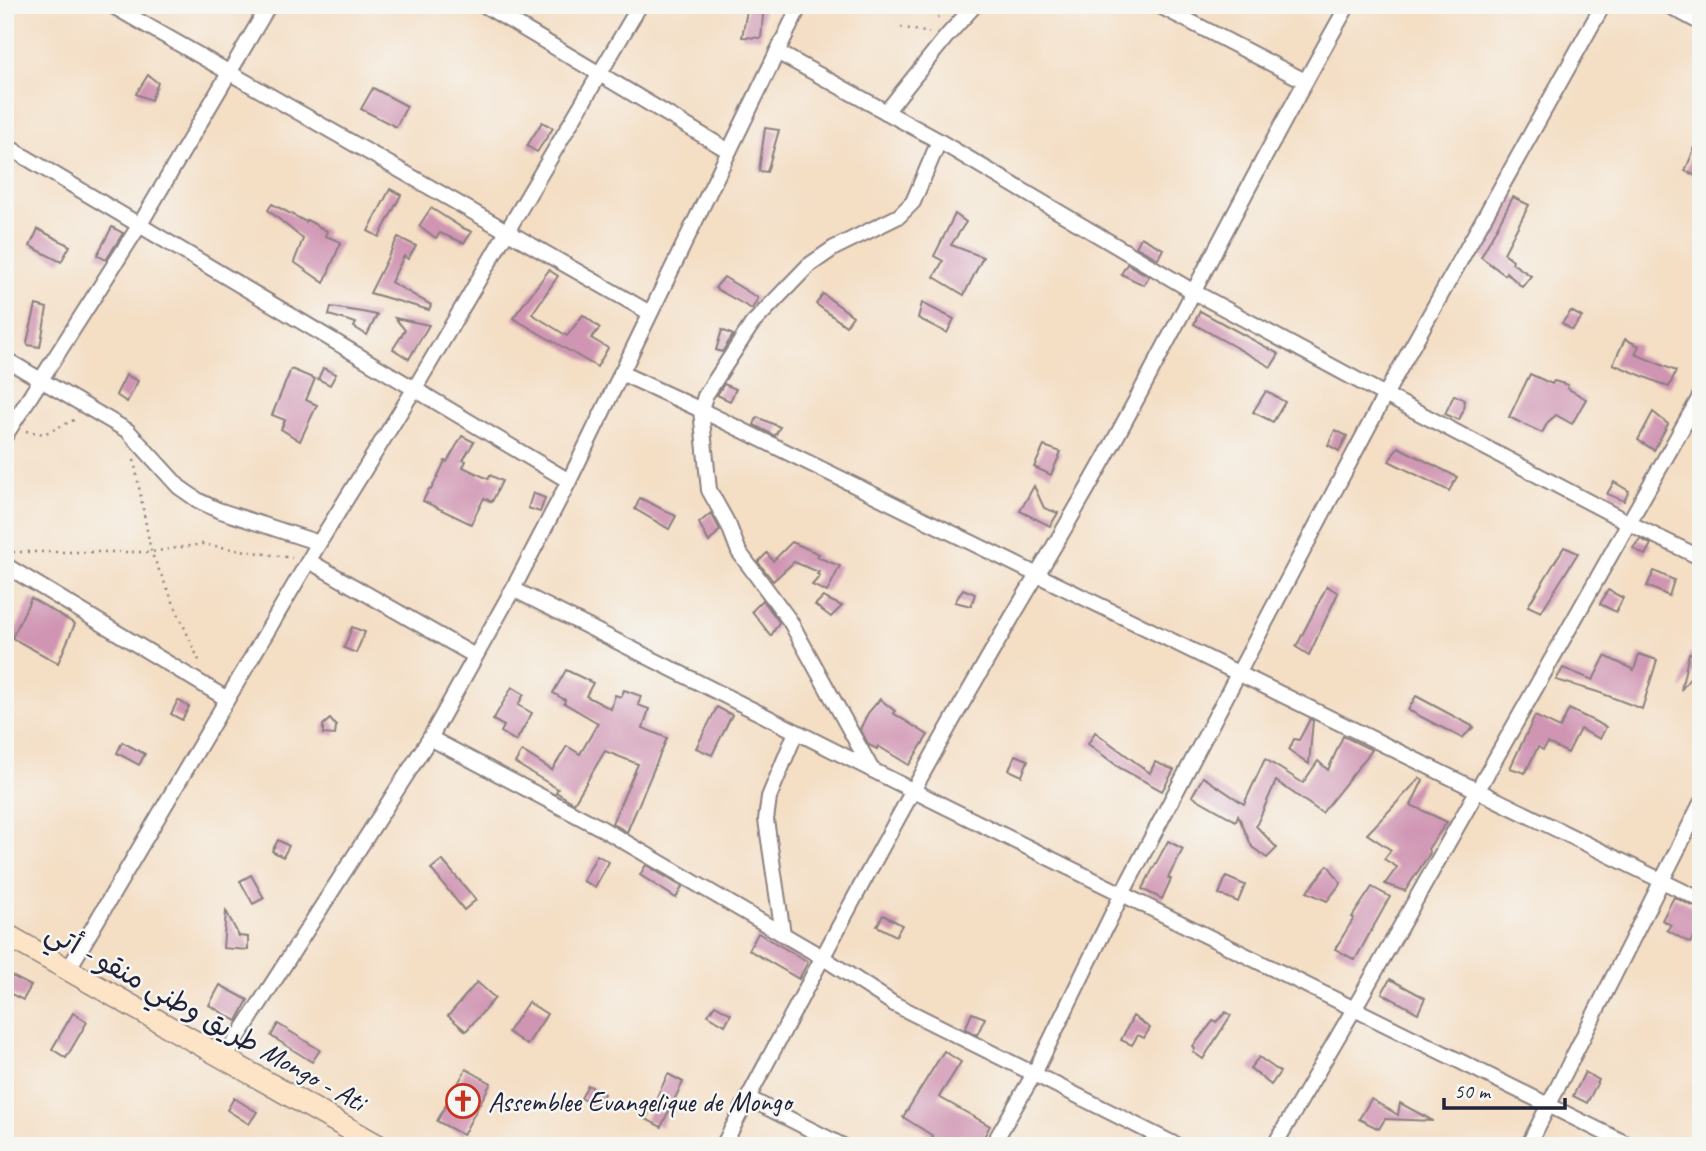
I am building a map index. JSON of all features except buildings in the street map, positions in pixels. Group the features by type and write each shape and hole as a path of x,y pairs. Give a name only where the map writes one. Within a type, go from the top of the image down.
{"main road":[{"name":"طريق وطني منقو - أتي Mongo - Ati","path":"5,934 379,1146"}],"street":[{"path":"111,5 509,230 650,313"},
{"path":"8,432 139,226 269,5"},
{"path":"484,5 729,151"},
{"path":"68,970 640,5"},
{"path":"224,1059 430,738 513,589 569,481 800,5"},
{"path":"886,112 975,5"},
{"path":"1158,5 1305,81"},
{"path":"723,1146 822,957 914,791 1107,454 1247,187 1348,5"},
{"path":"992,1146 1034,1074 1122,894 1385,396 1603,5"},
{"path":"1668,5 1701,23"},
{"path":"777,52 939,141 1194,292 1385,396 1701,558"},
{"path":"872,770 790,621 739,552 729,526 709,490 701,410 705,396 752,324 808,266 834,248 899,216 914,202 939,141"},
{"path":"5,145 569,481"},
{"path":"5,359 128,431 179,487 199,501 218,510 319,543"},
{"path":"621,373 1701,900"},
{"path":"1274,1146 1701,395"},
{"path":"309,561 475,656"},
{"path":"5,565 228,699"},
{"path":"513,589 1631,1146"},
{"path":"783,934 766,820 769,797 796,732"},
{"path":"430,738 601,828 822,957 894,1004 1178,1146"},
{"path":"1528,1146 1701,803"},
{"path":"748,1098 843,1146"}],"path":[{"path":"926,8 949,33"},
{"path":"901,27 949,33"},
{"path":"8,432 44,435 92,409"},
{"path":"128,431 151,552 212,690"},
{"path":"5,552 151,552 202,544 309,561"}],"place":[{"name":"Assemblee Evangelique de Mongo","path":"463,1101"}]}
